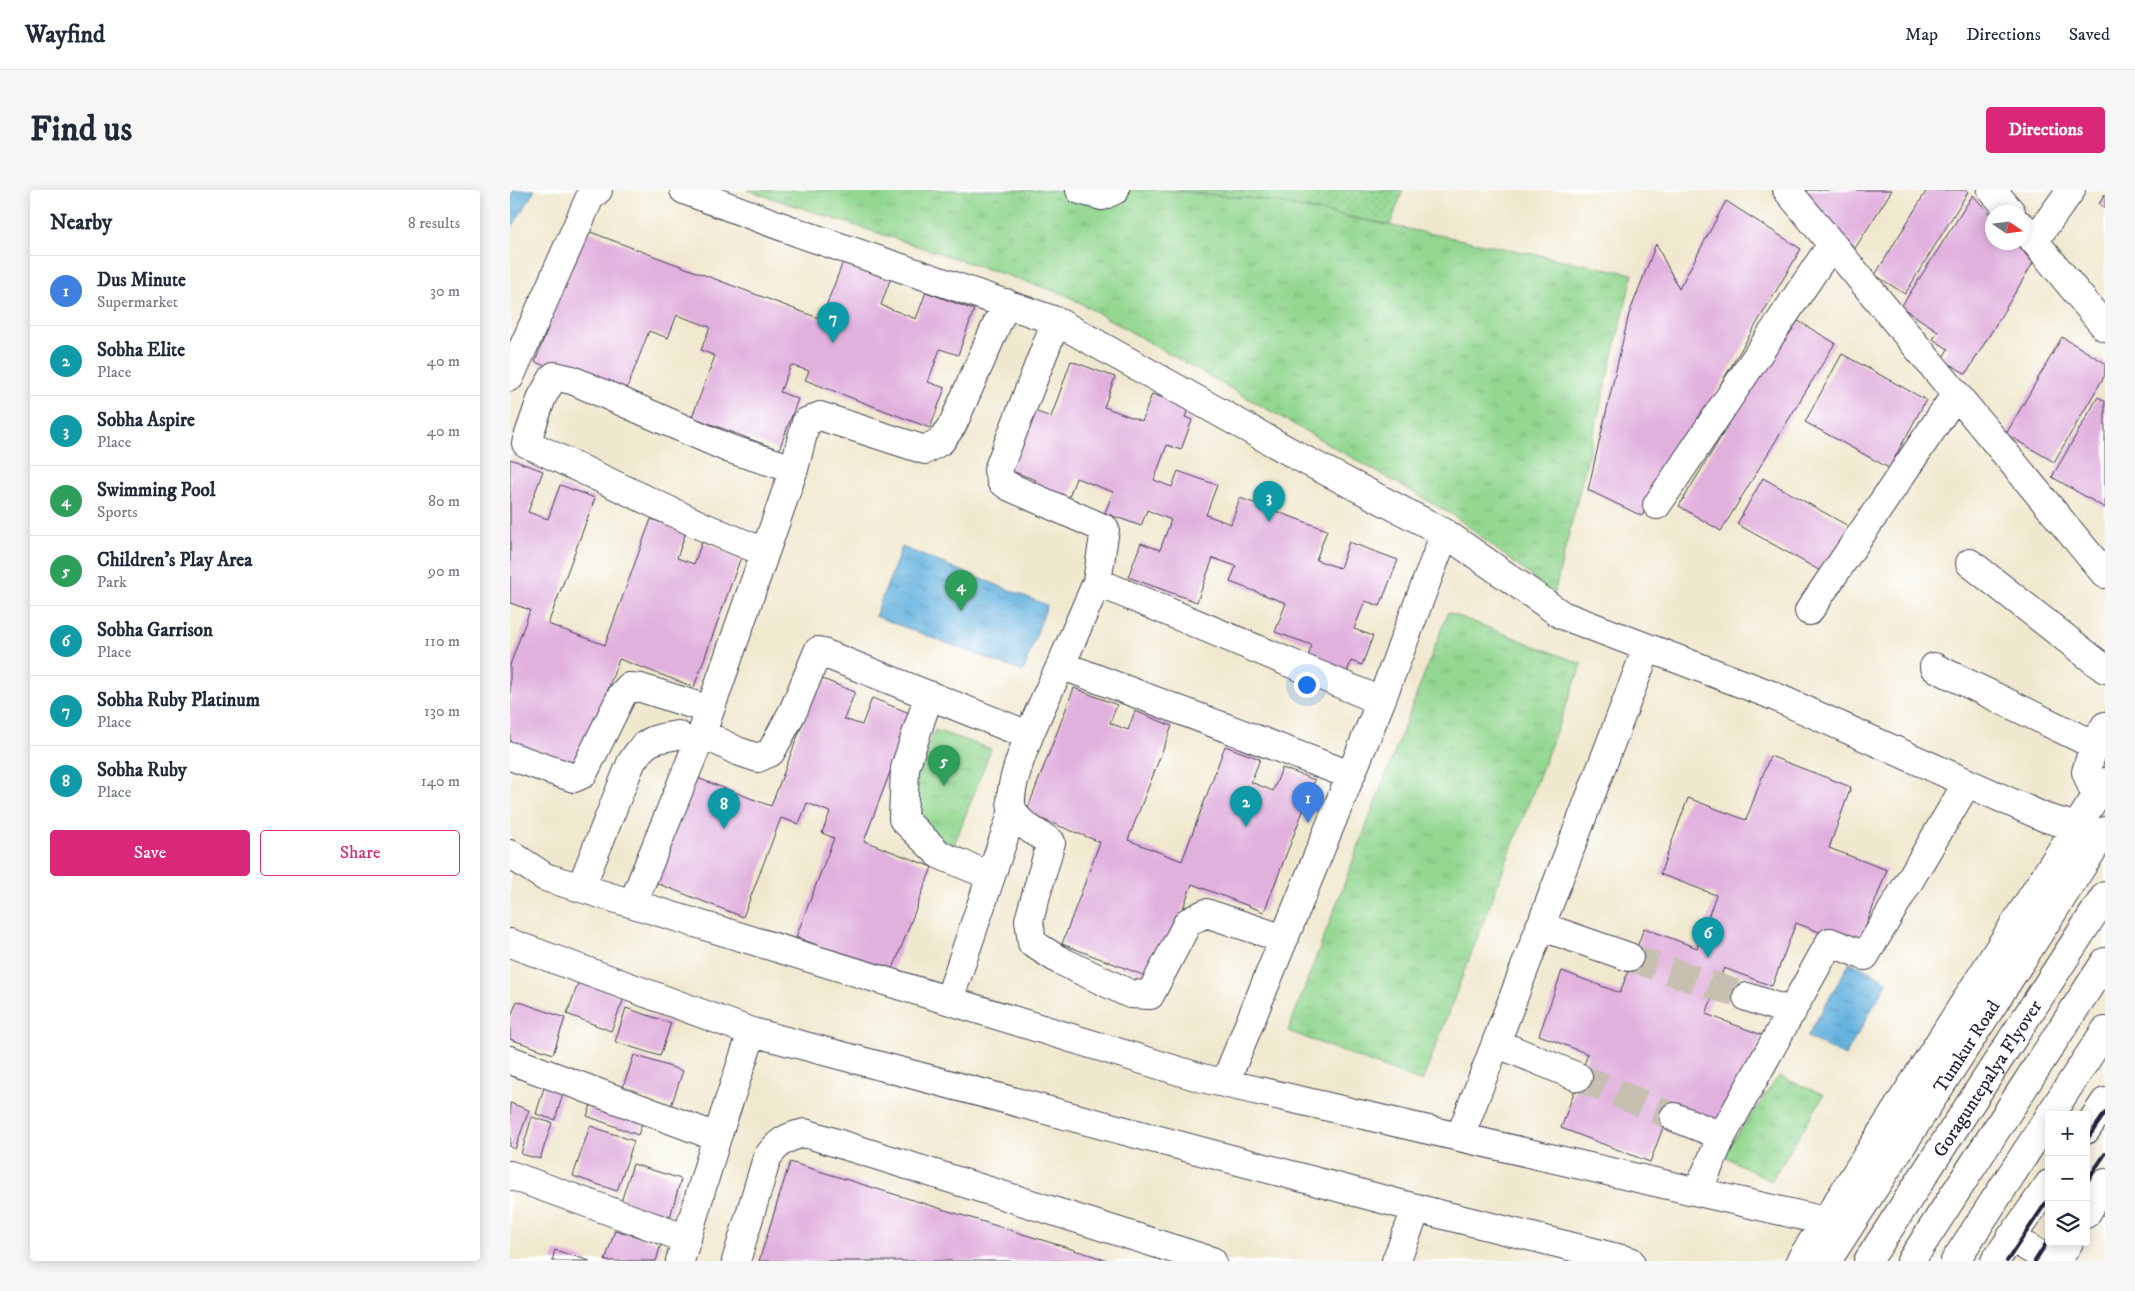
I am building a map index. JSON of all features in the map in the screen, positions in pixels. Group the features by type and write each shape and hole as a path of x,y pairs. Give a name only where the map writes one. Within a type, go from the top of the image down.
{"main road":[{"path":"510,377 590,197 598,190"},
{"path":"684,190 799,233 1056,321 1301,458 1445,533 1562,615 1769,694 2046,818 2076,827"},
{"path":"1080,190 1102,196 1115,190"},
{"path":"1787,190 2105,574"},
{"path":"1992,190 2005,205"},
{"path":"2030,232 2071,190"},
{"path":"2030,236 2105,327"},
{"path":"1657,505 1832,244"},
{"path":"633,903 697,726 794,469 806,422 820,416 925,450 941,441 953,424 1006,303"},
{"path":"1056,321 998,470 1001,481 1010,487 1105,529 1097,582 1028,735 1010,800 1013,811 1021,822 1051,842 1029,920 1032,943 1059,960 1130,994 1150,994 1188,922 1196,916 1206,913 1284,939"},
{"path":"764,552 704,527 526,444 542,397 554,376 572,380 730,449 794,469"},
{"path":"1809,611 1956,394"},
{"path":"1225,1083 1381,701 1445,533"},
{"path":"1970,563 2105,669"},
{"path":"1097,582 1381,701"},
{"path":"1460,1137 1647,648"},
{"path":"510,756 574,778 582,774 622,695 629,687 641,688 737,751 758,758 771,752 794,709 818,651 1028,735"},
{"path":"1061,665 1350,775"},
{"path":"1800,1261 2100,790 2086,772 2099,736 1934,667"},
{"path":"929,695 905,768 903,818 940,855 991,876"},
{"path":"581,887 631,763 641,747 654,739 697,726"},
{"path":"1698,1191 1722,1136 1830,942 1865,956 1967,783"},
{"path":"949,1000 1013,811"},
{"name":"Tumkur Road","path":"1827,1261 2105,831"},
{"path":"510,854 545,876 1225,1083 1825,1221"},
{"name":"Goraguntepalya Flyover","path":"1868,1261 2105,896"},
{"path":"1540,926 1629,957"},
{"path":"510,943 752,1032 1416,1208 1630,1261"},
{"name":"Goraguntepalya Flyover","path":"1911,1261 2105,962"},
{"path":"1747,996 1792,1012"},
{"path":"2053,1111 2105,1031"},
{"path":"510,1175 684,1250 717,1137 752,1032"},
{"path":"1496,1043 1578,1077"},
{"path":"510,1060 717,1137"},
{"path":"2090,1124 2105,1102"},
{"path":"1674,1117 1722,1136"},
{"path":"1955,1261 2045,1124"},
{"path":"736,1261 767,1158 776,1146 786,1138 805,1133 1212,1261"},
{"path":"2090,1207 2105,1183"},
{"path":"1995,1261 2045,1190"},
{"path":"1396,1261 1416,1208"},
{"path":"2011,1238 2050,1261"},
{"path":"2058,1261 2067,1246"}],"green space":[{"path":"747,190 1162,190 1258,199 1633,274 1554,594 1453,515 1066,295"},
{"path":"1162,190 1403,190 1390,225 1258,199"},
{"path":"1448,612 1582,664 1422,1082 1288,1031"},
{"path":"935,730 991,749 954,845 895,824"},
{"path":"1779,1076 1824,1095 1771,1181 1722,1155"}],"water":[{"path":"510,190 535,190 510,230"},
{"path":"902,547 1047,605 1023,672 875,616"},
{"path":"1850,962 1888,981 1845,1056 1807,1037"}],"building":[{"path":"1808,190 1892,190 1852,253 1805,195"},
{"path":"1927,190 1965,190 1968,192 1905,294 1875,275"},
{"path":"2105,194 2105,208 2099,204"},
{"path":"1973,195 1985,209 1985,250 2022,250 2033,263 1966,374 1942,359 1948,349 1933,339 1938,331 1901,307"},
{"path":"1726,201 1801,249 1642,516 1588,490 1629,314 1656,244 1679,289"},
{"path":"585,230 821,319 846,254 893,272 881,305 916,319 926,292 974,310 958,355 940,349 928,382 945,388 930,428 805,380 809,371 791,365 780,392 798,399 779,450 692,417 715,356 701,350 710,327 677,315 668,338 649,331 624,396 535,362"},
{"path":"1793,318 1835,343 1721,531 1679,506"},
{"path":"2062,337 2105,363 2105,375 2054,462 2006,434"},
{"path":"1842,354 1926,400 1889,468 1805,422"},
{"path":"1071,361 1115,377 1104,407 1142,421 1152,394 1189,407 1185,417 1192,420 1181,450 1167,445 1154,480 1172,487 1178,471 1217,485 1206,515 1231,524 1240,498 1327,530 1316,560 1340,568 1349,542 1398,560 1380,606 1365,601 1354,629 1373,636 1362,665 1351,661 1345,678 1305,664 1312,645 1275,632 1286,603 1230,582 1236,566 1213,558 1197,602 1128,577 1141,543 1160,550 1171,520 1147,510 1141,526 1105,513 1113,492 1076,478 1068,500 1033,487 1036,480 1009,470 1032,410 1051,417"},
{"path":"2098,397 2105,401 2105,508 2052,477"},
{"path":"510,459 543,471 528,512 548,519 560,485 595,498 548,624 605,645 651,519 686,532 677,558 694,564 702,542 741,557 694,687 619,659 579,770 510,745 510,665 530,610 510,603"},
{"path":"1763,478 1850,527 1824,573 1737,524"},
{"path":"820,678 855,692 844,719 862,725 872,698 912,714 864,841 932,867 891,974 796,937 834,838 822,833 830,812 807,803 799,824 781,818 743,917 651,881 692,776 771,806"},
{"path":"1074,688 1117,705 1110,723 1128,730 1135,711 1172,726 1128,840 1182,861 1225,746 1260,759 1251,782 1273,791 1282,768 1315,780 1264,912 1192,884 1156,980 1062,944 1100,842 1026,813"},
{"path":"1770,756 1851,787 1829,848 1887,870 1858,947 1796,923 1772,986 1724,968 1706,1014 1762,1035 1728,1125 1672,1104 1650,1162 1561,1128 1588,1054 1539,1035 1562,971 1620,993 1644,928 1697,948 1716,895 1660,874 1688,798 1746,820"},
{"path":"579,981 624,998 611,1031 567,1014"},
{"path":"517,1001 565,1018 553,1054 510,1039 510,1019"},
{"path":"626,1008 671,1023 660,1056 615,1042"},
{"path":"634,1055 683,1071 671,1106 622,1090"},
{"path":"546,1081 565,1087 555,1120 536,1114"},
{"path":"595,1095 645,1114 638,1135 587,1116"},
{"path":"510,1103 529,1110 515,1149 510,1147"},
{"path":"532,1117 552,1123 540,1159 521,1154"},
{"path":"590,1126 634,1141 617,1191 573,1176"},
{"path":"790,1162 1110,1261 759,1261"},
{"path":"633,1164 681,1179 670,1217 621,1202"},
{"path":"615,1230 661,1244 656,1261 605,1261"},
{"path":"555,1250 590,1261 552,1261"}],"tunnel":[{"path":"1629,957 1747,997"},
{"path":"1578,1077 1674,1117"}],"railway":[{"path":"2090,1135 2105,1113"},
{"path":"2090,1176 2105,1154"},
{"path":"2007,1261 2047,1201"},
{"path":"2035,1261 2045,1245"}],"place":[{"name":"Sobha Ruby Platinum","path":"833,343"},
{"name":"Sobha Aspire","path":"1269,522"},
{"name":"Swimming Pool","path":"961,611"},
{"name":"Children's Play Area","path":"944,786"},
{"name":"Dus Minute","path":"1308,823"},
{"name":"Sobha Elite","path":"1246,827"},
{"name":"Sobha Ruby","path":"724,829"},
{"name":"Sobha Garrison","path":"1708,958"}]}
